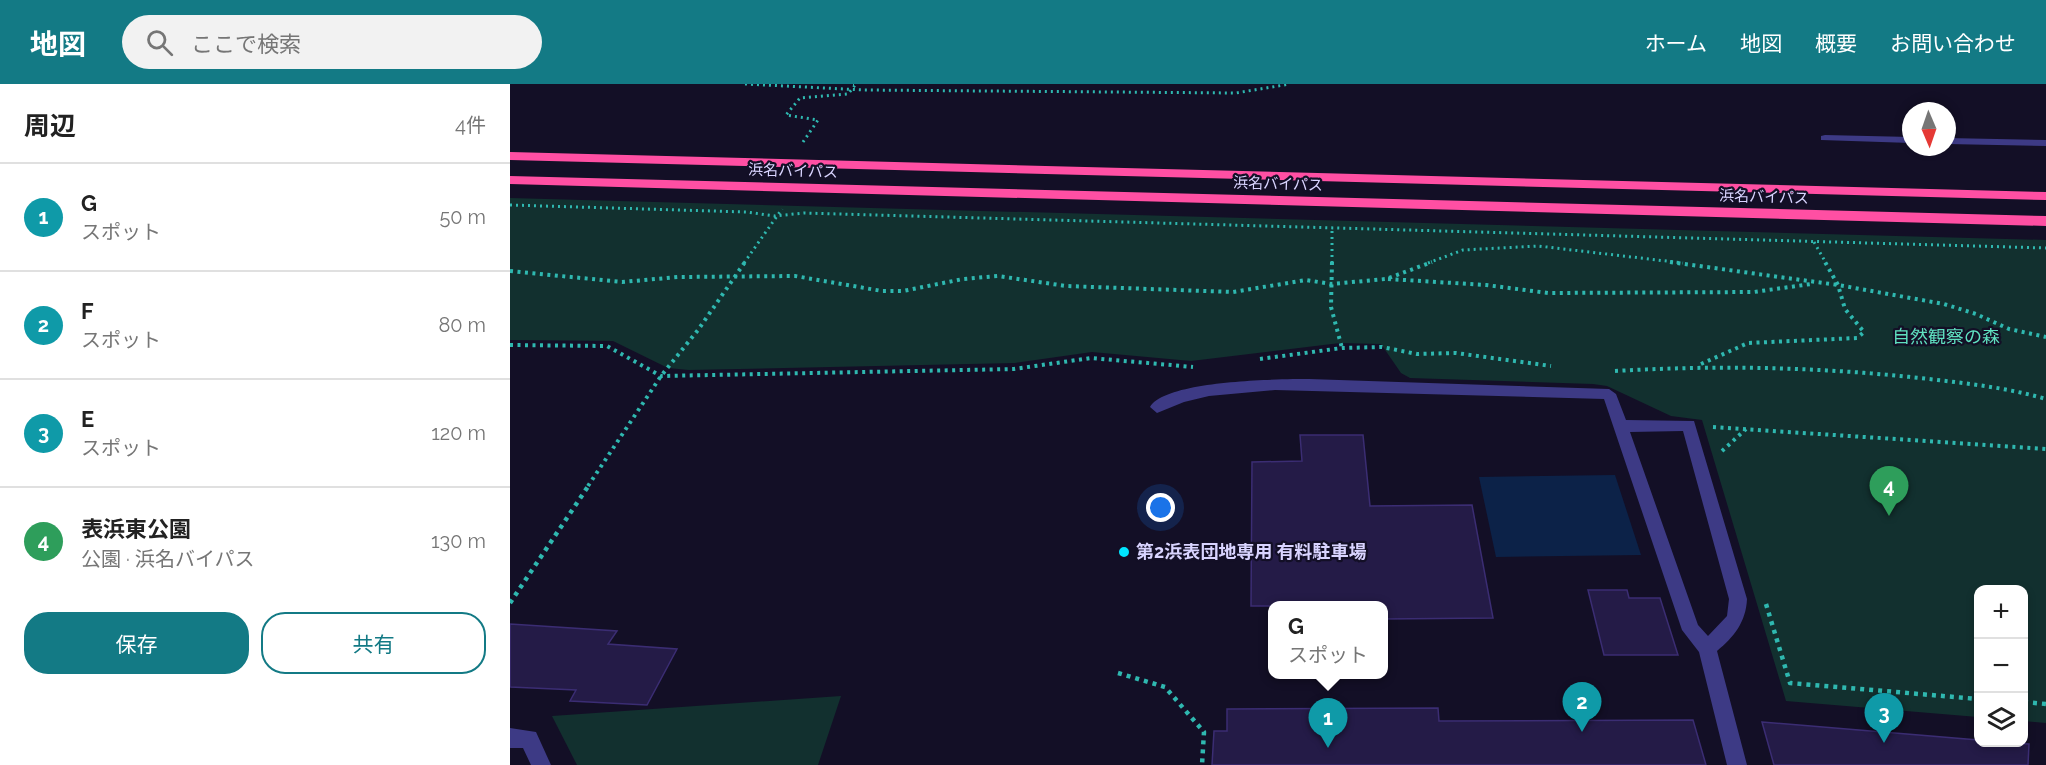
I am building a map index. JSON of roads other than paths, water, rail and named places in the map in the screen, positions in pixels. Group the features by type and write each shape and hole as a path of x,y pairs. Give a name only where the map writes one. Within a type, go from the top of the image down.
{"highway":[{"name":"浜名バイパス","path":"510,156 2046,196"},
{"name":"浜名バイパス","path":"510,180 2046,221"}],"street":[{"path":"1825,138 1902,140"},
{"path":"1956,141 2046,143"},
{"path":"1157,407 1172,398 1189,394 1271,385 1609,394 1690,630 1707,648 1737,765"},
{"path":"1620,426 1689,425 1738,598 1739,612 1734,624 1707,648"},
{"path":"510,738 529,739 541,765"}],"water":[{"path":"1615,475 1641,555 1496,557 1479,477"}],"place":[{"name":"表浜東公園","path":"1889,516"},
{"name":"第2浜表団地専用 有料駐車場","path":"1124,552"},
{"name":"F","path":"1582,732"},
{"name":"E","path":"1884,743"},
{"name":"G","path":"1328,748"}],"park label":[{"name":"自然観察の森","path":"1946,337"}]}
